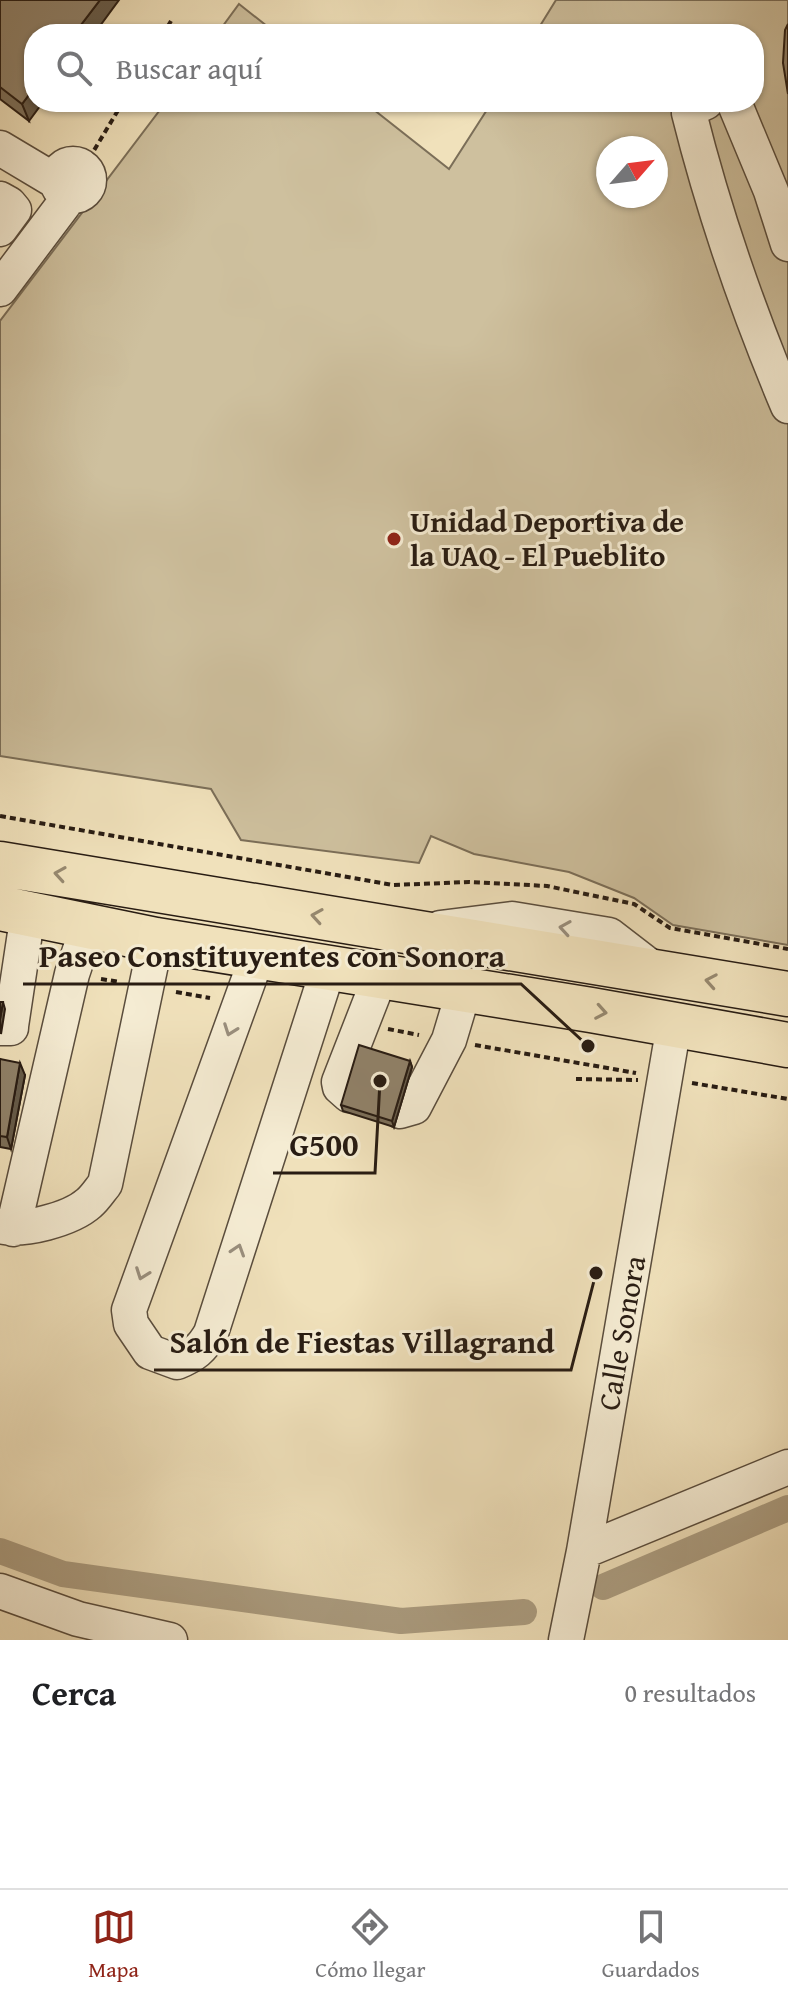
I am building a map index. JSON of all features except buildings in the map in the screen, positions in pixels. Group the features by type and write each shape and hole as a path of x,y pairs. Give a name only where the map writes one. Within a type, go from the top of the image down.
{"highway":[{"path":"0,864 788,994"},
{"path":"14,910 156,940 788,1045"}],"street":[{"path":"690,112 704,174 788,406"},
{"path":"739,112 779,195 788,244"},
{"path":"0,148 70,182 0,289"},
{"path":"0,199 14,210 0,229"},
{"path":"2,1028 11,1028 14,910"},
{"path":"88,926 72,974 6,1228 41,1225 88,1205 105,1184 156,940"},
{"path":"257,957 129,1310 131,1324 150,1352 177,1362 193,1356 211,1333 328,969"},
{"path":"349,1095 339,1082 380,977"},
{"path":"400,1111 414,1107 449,1040 464,990"},
{"name":"Calle Sonora","path":"566,1640 674,1025"},
{"path":"582,1561 788,1467"},
{"path":"0,1591 78,1619 170,1640"}],"path":[{"path":"70,182 116,112"},
{"path":"0,816 393,885 469,882 547,886 634,904 670,928 788,949"},
{"path":"599,904 634,904"},
{"path":"72,974 240,1003"},
{"path":"363,1024 788,1099"},
{"path":"576,1079 602,1081"}],"shaded area":[{"name":"Unidad Deportiva de la UAQ - El Pueblito","path":"556,0 788,0 788,945 673,925 634,898 569,872 474,854 431,836 419,863 241,840 211,789 0,756 0,321 158,112 377,112 449,169 486,112 764,112 764,24 541,24"},
{"path":"239,4 264,24 224,24"}],"waterway":[{"path":"603,1587 788,1508"},
{"path":"0,1551 63,1574 401,1621 524,1612"}],"place":[{"name":"Unidad Deportiva de la UAQ - El Pueblito","path":"394,539"},
{"name":"Paseo Constituyentes con Sonora","path":"588,1046"},
{"name":"G500","path":"380,1081"},
{"name":"Salón de Fiestas Villagrand","path":"596,1273"}]}
